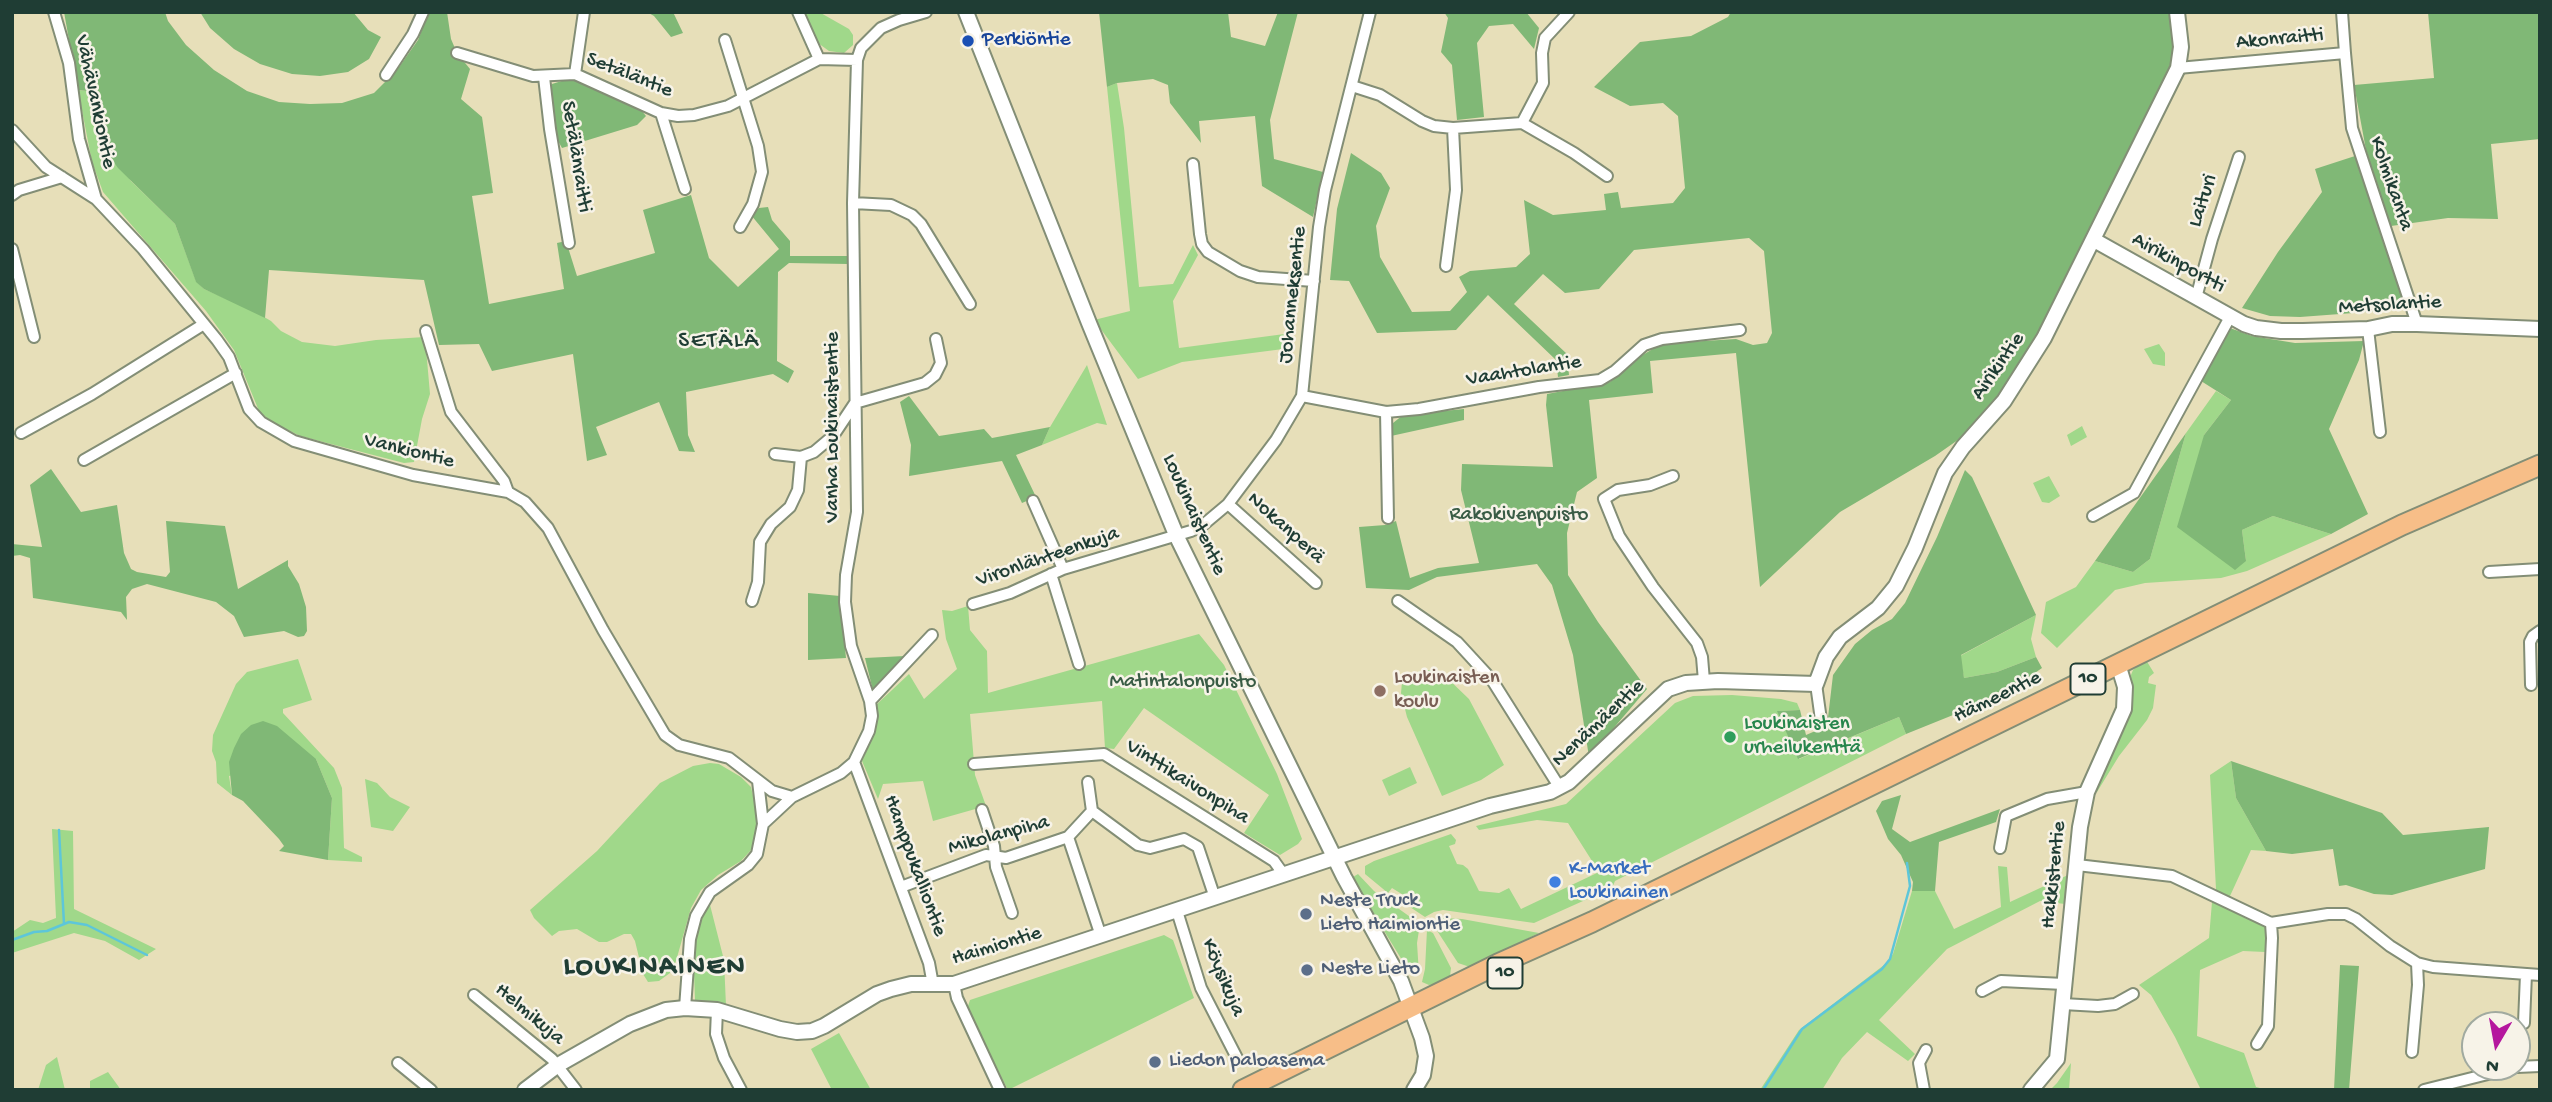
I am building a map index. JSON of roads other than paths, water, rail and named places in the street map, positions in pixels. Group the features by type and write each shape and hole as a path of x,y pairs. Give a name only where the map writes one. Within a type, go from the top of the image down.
{"highway":[{"name":"Hämeentie","path":"1243,1090 1560,944 1592,922 2402,525 2540,465"},
{"name":"Hämeentie","path":"1265,1090 1413,1014"}],"street":[{"name":"Vähävankiontie","path":"54,12 69,63 79,139 96,200"},
{"path":"386,75 413,34 423,12"},
{"path":"575,74 584,12"},
{"path":"798,12 819,59 856,60 861,48 881,28 926,12"},
{"name":"Loukinaistentie","path":"966,12 1088,323 1177,537 1357,902 1386,950 1413,1014 1426,1056 1423,1076 1414,1090"},
{"name":"Johanneksentie","path":"1177,537 1203,525 1228,504 1276,440 1302,396 1325,190 1370,12"},
{"path":"1522,123 1543,83 1542,53 1545,38 1569,12"},
{"name":"Airikintie","path":"1816,684 1826,657 1840,637 1878,608 1896,586 1915,548 1945,472 1963,447 2004,401 2044,338 2178,68 2181,47 2178,12"},
{"name":"Akonraitti","path":"2178,68 2346,53 2342,12"},
{"path":"724,40 745,99 758,146 761,172 753,204 740,227"},
{"name":"Setäläntie","path":"457,53 533,76 575,74 662,113 694,115 745,99 819,59"},
{"name":"Kolmikanta","path":"2346,53 2352,128 2417,324"},
{"name":"Vanha Loukinaistentie","path":"854,762 869,731 872,716 870,701 851,646 845,602 846,575 857,512 853,203 856,60"},
{"name":"Setälänraitti","path":"544,77 569,243"},
{"path":"1352,86 1380,94 1434,126 1453,128 1522,123 1607,176"},
{"path":"662,113 685,189"},
{"path":"1446,266 1456,190 1453,128"},
{"name":"Vankiontie","path":"12,130 31,153 96,200 143,249 229,357 249,409 261,422 294,441 413,475 509,492"},
{"name":"Laituri","path":"2196,298 2239,157"},
{"path":"1193,164 1200,234 1202,244 1208,252 1258,278 1314,281"},
{"path":"12,195 62,177"},
{"path":"853,203 891,205 912,215 970,304"},
{"name":"Airikinportti","path":"2094,240 2237,321"},
{"path":"12,249 34,337"},
{"path":"2094,516 2134,493 2237,321"},
{"name":"Metsolantie","path":"2237,321 2281,331 2368,329 2392,324 2540,329"},
{"path":"22,433 92,394 204,324"},
{"path":"2368,329 2380,432"},
{"name":"Vaahtolantie","path":"1302,396 1386,412 1419,409 1539,387 1600,380 1615,371 1644,345 1662,339 1740,330"},
{"path":"426,331 451,412 504,481 509,492 524,502 548,528 603,630 665,735 679,745 729,758 778,794 792,797"},
{"path":"775,454 801,457 814,452 833,436 855,403 925,383 935,375 941,363 936,339"},
{"path":"84,460 236,373"},
{"path":"1386,412 1388,518"},
{"path":"752,601 758,582 760,542 771,524 790,507 798,490 801,457"},
{"path":"1673,475 1650,485 1618,490 1604,499 1619,536 1653,587 1697,643 1702,657 1704,681"},
{"path":"1033,501 1063,569"},
{"name":"Nokanperä","path":"1228,504 1316,583"},
{"name":"Vironlähteenkuja","path":"973,604 1010,593 1063,569 1177,537"},
{"path":"2489,572 2540,569"},
{"path":"1051,574 1080,664"},
{"path":"1398,601 1457,642 1492,680 1560,788"},
{"path":"2530,685 2530,642 2540,631"},
{"path":"870,701 932,635"},
{"name":"Hakkistentie","path":"2035,1088 2057,1059 2080,827 2087,792 2124,709 2125,687 2118,664"},
{"name":"Nenämäentie","path":"1335,857 1490,806 1560,788 1668,689 1686,682 1816,684"},
{"path":"1816,684 1821,720"},
{"name":"Vinttikaivonpiha","path":"974,764 1104,754 1274,861 1284,875"},
{"path":"763,824 792,797 841,773 854,762"},
{"name":"Hamppukalliontie","path":"854,762 929,963 933,985"},
{"path":"685,1008 690,939 696,916 710,892 748,865 757,854 763,824 758,781"},
{"path":"1088,782 1092,811 1138,845 1150,848 1184,839 1198,848 1215,898"},
{"path":"2000,848 2006,816 2047,799 2087,792"},
{"path":"982,810 996,856 996,867 1012,913"},
{"path":"1092,811 1068,837 1101,936"},
{"name":"Mikolanpiha","path":"901,887 986,855 1006,858 1068,837"},
{"name":"Haimiontie","path":"526,1090 558,1065 630,1024 666,1010 717,1010 779,1029 812,1031 830,1023 877,993 911,984 954,984 1335,857"},
{"path":"2077,865 2172,876 2271,923 2328,914 2346,914 2417,963 2433,967 2540,975"},
{"name":"Köysikuja","path":"1177,911 1201,988 1237,1059"},
{"path":"2257,1044 2268,1026 2271,923"},
{"path":"2412,1052 2418,985 2417,963"},
{"path":"2524,1011 2526,974"},
{"path":"1982,990 2001,981 2064,984"},
{"path":"954,984 957,998 1000,1090"},
{"path":"2063,1004 2115,1004 2133,994"},
{"name":"Helmikuja","path":"474,995 558,1065 576,1090"},
{"path":"717,1010 716,1034 724,1058 741,1090"},
{"path":"1924,1090 1919,1063 1926,1050"},
{"path":"398,1063 432,1090"},
{"path":"2431,1089 2462,1081"}],"waterway":[{"path":"59,830 64,924"},
{"path":"1763,1090 1802,1029 1882,969 1890,959 1910,886 1907,863"},
{"path":"12,940 69,922 87,925 147,955"}],"place":[{"name":"Perkiöntie","path":"968,41"},
{"name":"Loukinaisten koulu","path":"1380,691"},
{"name":"Loukinaisten urheilukenttä","path":"1730,737"},
{"name":"K-Market Loukinainen","path":"1555,882"},
{"name":"Neste Truck Lieto Haimiontie","path":"1306,914"},
{"name":"Neste Lieto","path":"1307,970"},
{"name":"Liedon paloasema","path":"1155,1062"}],"district":[{"name":"SETÄLÄ","path":"719,342"},
{"name":"LOUKINAINEN","path":"655,969"}],"park label":[{"name":"Rakokivenpuisto","path":"1519,516"},
{"name":"Matintalonpuisto","path":"1183,683"}]}
